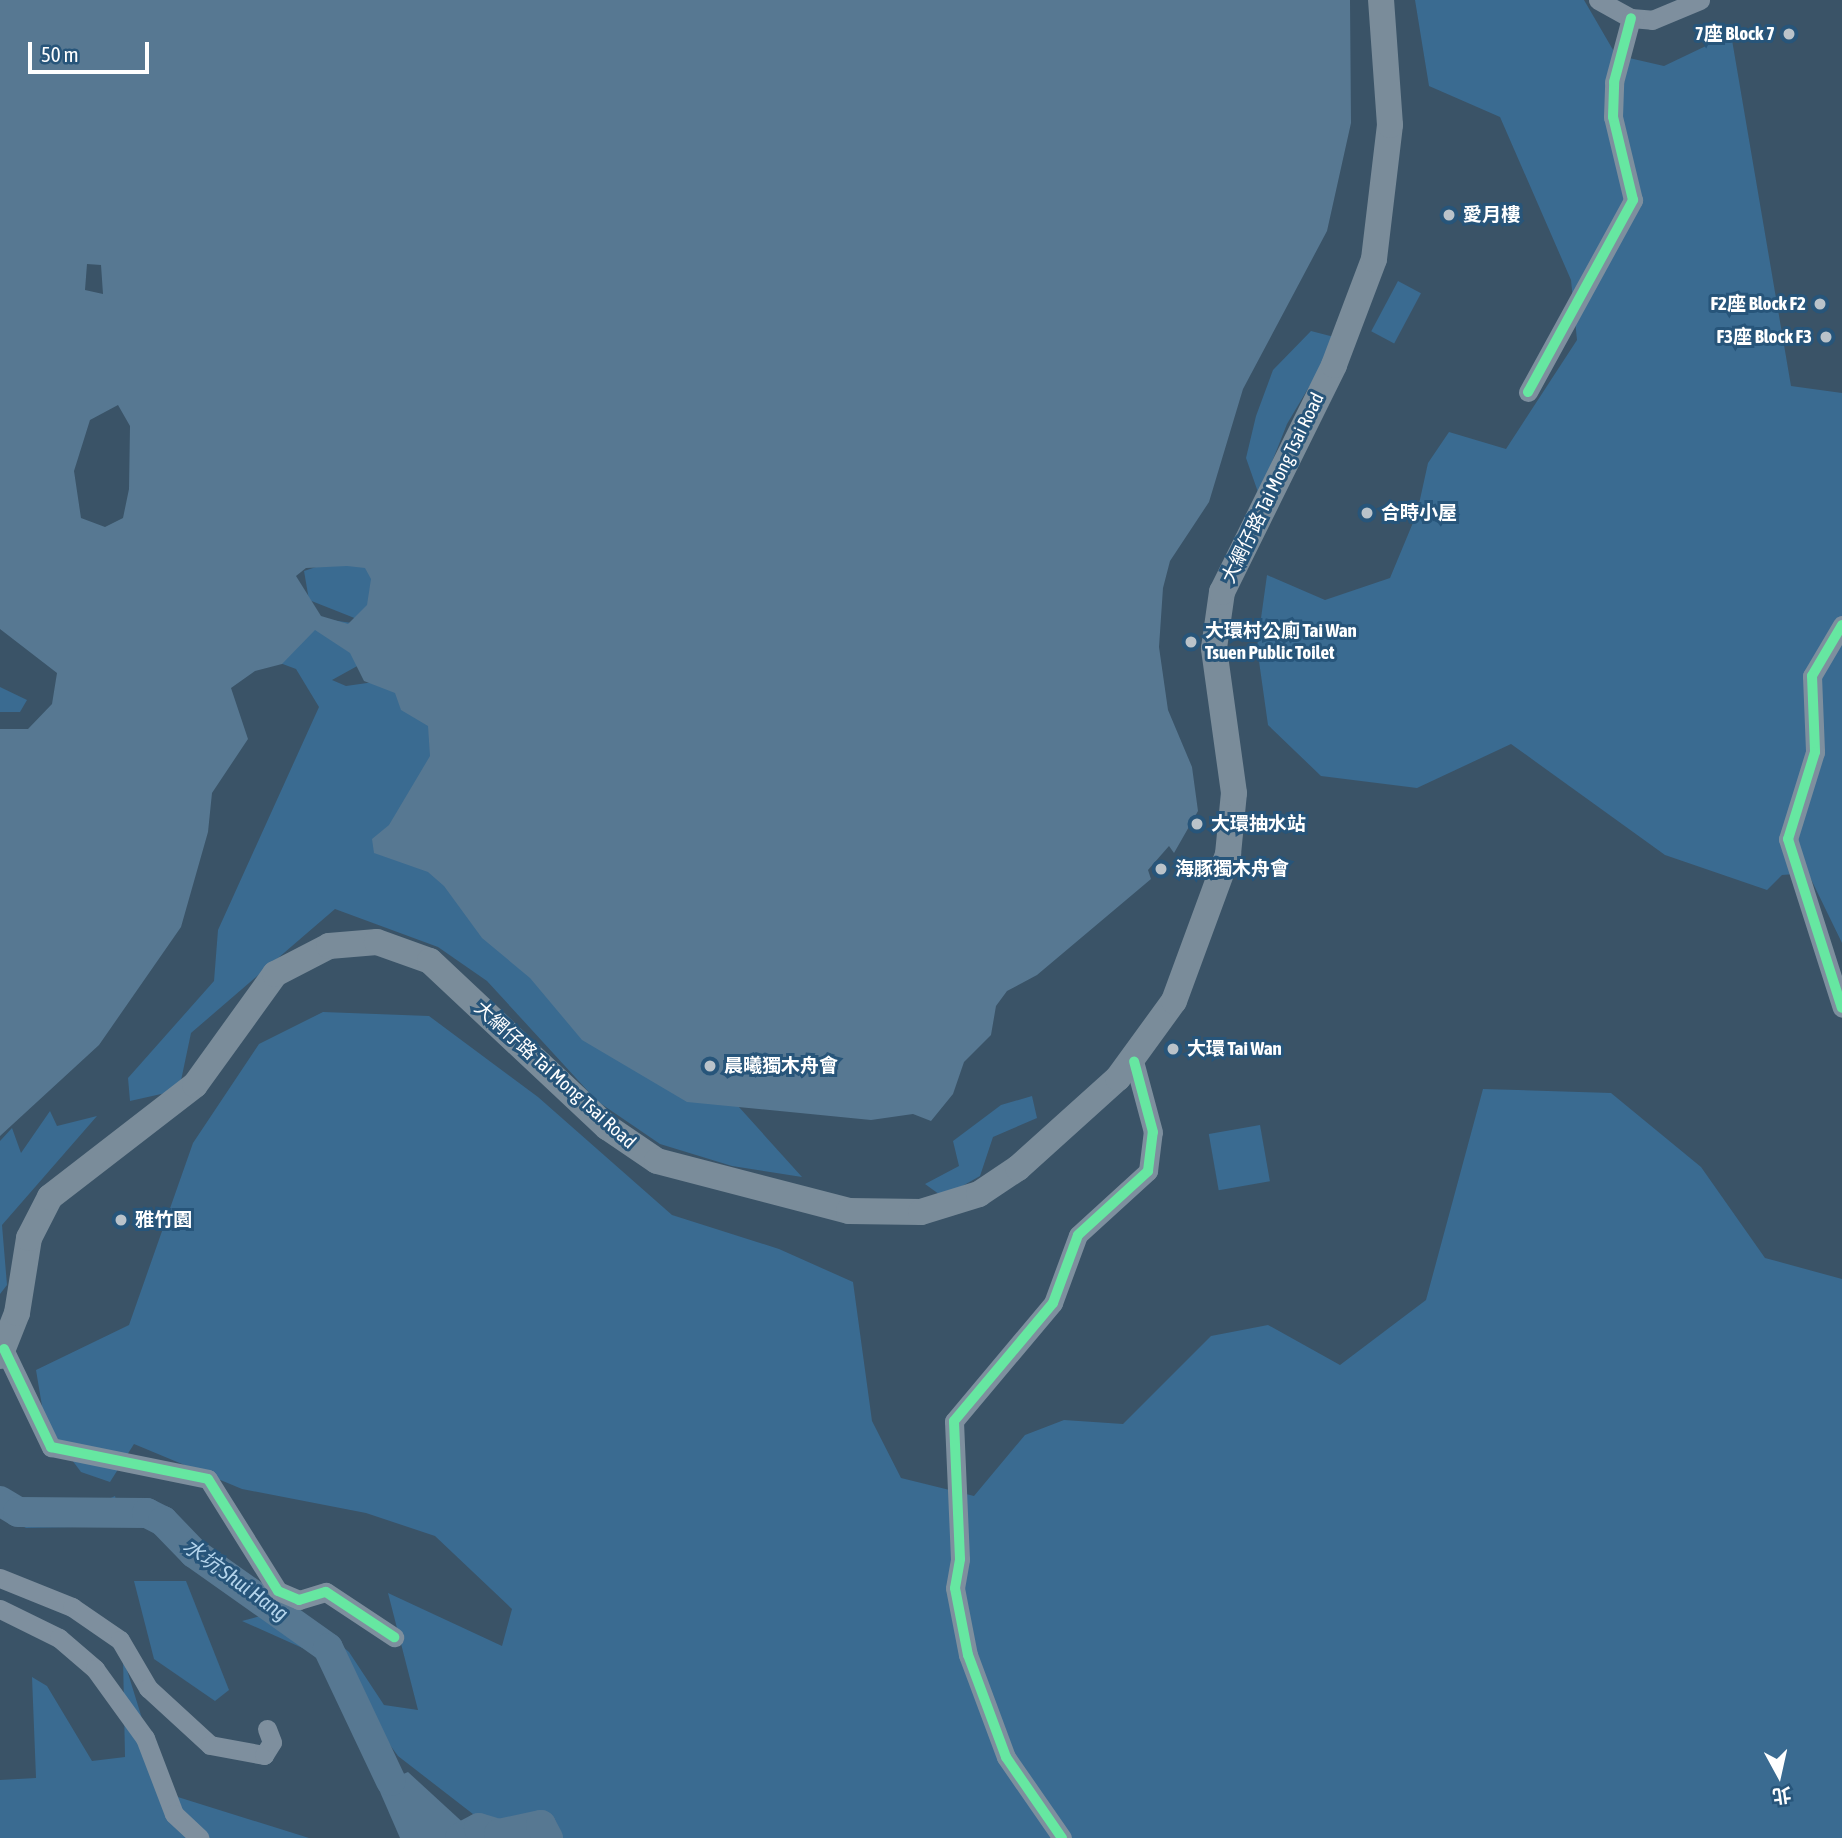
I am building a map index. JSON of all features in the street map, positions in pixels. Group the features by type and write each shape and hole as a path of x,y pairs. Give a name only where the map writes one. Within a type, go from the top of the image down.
{"main road":[{"name":"大網仔路 Tai Mong Tsai Road","path":"2,1353 17,1314 29,1238 50,1197 195,1085 275,974 329,946 377,942 430,961 607,1127 651,1158 857,1212 921,1212 979,1194 1026,1161 1134,1061 1183,982 1231,840 1234,793 1213,648 1222,592 1334,365 1374,259 1390,125 1381,0"}],"street":[{"path":"1598,0 1631,18 1672,17 1700,0"},
{"path":"1528,392 1633,200 1613,117 1614,82 1631,18"},
{"path":"1842,625 1812,676 1815,752 1788,839 1842,1008"},
{"path":"1062,1838 1006,1757 968,1655 955,1588 960,1559 954,1421 1053,1303 1078,1235 1148,1171 1153,1132 1134,1061"},
{"path":"2,1353 51,1447 208,1479 278,1591 299,1600 326,1592 394,1637"},
{"path":"0,1578 72,1607 120,1640 148,1688 210,1745 264,1755 272,1742 267,1729"},
{"path":"0,1609 59,1638 95,1669 145,1738 174,1814 200,1838"}],"shaded area":[{"path":"0,0 1350,0 1351,123 1327,231 1243,389 1209,502 1170,561 1163,588 1159,647 1168,710 1192,767 1198,811 1174,853 1169,846 1148,870 1151,879 1037,975 1007,991 996,1006 991,1035 964,1062 953,1094 931,1121 913,1114 871,1120 687,1102 582,1040 530,978 482,938 444,886 428,872 374,853 372,839 389,825 430,756 428,726 401,710 395,693 364,681 350,653 315,630 282,664 255,671 231,688 248,739 212,793 208,832 181,927 99,1045 0,1136 0,729 28,729 52,704 57,673 0,629","holes":["87,264 101,265 103,294 85,290","118,405 130,426 129,489 123,518 105,527 81,518 74,471 90,420","306,568 365,568 371,579 367,605 348,624 321,616 296,576"]},
{"path":"1415,0 1584,0 1616,55 1664,66 1731,34 1791,386 1842,393 1842,943 1808,873 1782,875 1767,890 1665,855 1511,744 1417,788 1321,776 1268,725 1257,647 1267,575 1325,600 1390,578 1417,513 1428,463 1449,432 1506,449 1577,340 1571,280 1500,117 1429,86"},
{"path":"1398,281 1421,293 1394,344 1371,331"},
{"path":"1311,331 1338,338 1287,424 1259,495 1246,458 1256,416 1273,370"},
{"path":"361,552 377,581 362,621 309,600 304,571"},
{"path":"296,615 366,625 388,649 332,680 346,686 388,680 444,720 749,1106 738,1106 802,1177 732,1166 660,1144 597,1101 487,981 438,947 335,909 191,1033 179,1090 130,1101 128,1078 214,981 218,930 319,707 296,669 251,652"},
{"path":"0,687 27,700 20,712 0,712"},
{"path":"323,1012 429,1016 538,1097 672,1215 779,1249 853,1282 872,1421 901,1478 974,1496 1025,1435 1064,1420 1123,1424 1211,1336 1268,1325 1340,1365 1426,1300 1483,1089 1611,1093 1701,1167 1765,1258 1842,1279 1842,1838 480,1838 491,1828 398,1756 327,1659 242,1621 295,1607 349,1652 384,1705 418,1710 388,1593 502,1646 512,1609 435,1536 366,1513 242,1489 134,1444 110,1482 81,1472 45,1424 36,1370 129,1325 193,1143 259,1044"},
{"path":"1032,1096 1037,1118 993,1137 980,1176 943,1197 925,1184 959,1166 953,1141 1001,1105"},
{"path":"50,1111 57,1126 97,1116 2,1225 7,1285 0,1294 0,1141 12,1128 21,1153"},
{"path":"1260,1125 1270,1181 1219,1190 1209,1134"},
{"path":"0,1493 10,1505 90,1508 115,1496 123,1526 26,1528 0,1514"},
{"path":"134,1581 186,1581 229,1690 215,1701 154,1659"},
{"path":"123,1657 165,1793 309,1838 0,1838 0,1780 36,1778 32,1677 47,1686 92,1761 125,1757"},
{"path":"408,1772 469,1828 466,1838 400,1838 377,1785"}],"waterway":[{"name":"水坑 Shui Hang","path":"0,1501 18,1512 147,1513 163,1521 194,1553 328,1648 391,1781"},
{"path":"460,1838 479,1828 499,1834 541,1825 548,1838"}],"cycle path":[{"path":"1528,392 1633,200 1613,117 1614,82 1631,18"},
{"path":"1842,625 1812,676 1815,752 1788,839 1842,1008"},
{"path":"1062,1838 1006,1757 968,1655 955,1588 960,1559 954,1421 1053,1303 1078,1235 1148,1171 1153,1132 1134,1061"},
{"path":"4,1349 51,1447 208,1479 278,1591 299,1600 326,1592 394,1637"}],"place":[{"name":"7座 Block 7","path":"1789,34"},
{"name":"愛月樓","path":"1449,215"},
{"name":"F2座 Block F2","path":"1820,304"},
{"name":"F3座 Block F3","path":"1826,337"},
{"name":"合時小屋","path":"1367,513"},
{"name":"大環村公廁 Tai Wan Tsuen Public Toilet","path":"1191,642"},
{"name":"大環抽水站","path":"1197,824"},
{"name":"海豚獨木舟會","path":"1161,869"},
{"name":"大環 Tai Wan","path":"1173,1049"},
{"name":"晨曦獨木舟會","path":"710,1066"},
{"name":"雅竹園","path":"121,1220"}]}
